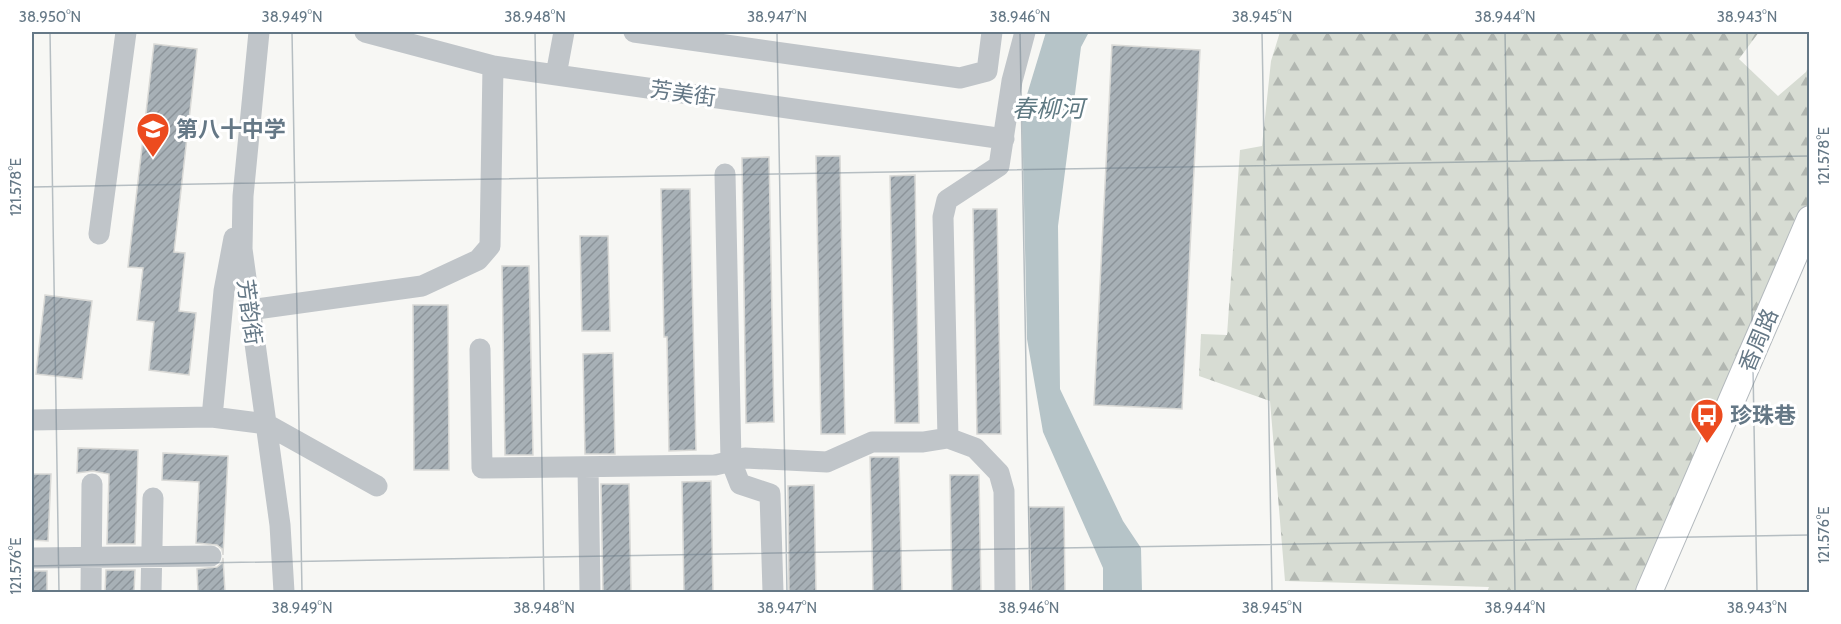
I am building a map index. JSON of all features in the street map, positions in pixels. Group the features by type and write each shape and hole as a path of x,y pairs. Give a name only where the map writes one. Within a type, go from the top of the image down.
{"main road":[{"name":"香周路","path":"1649,592 1809,219"},
{"name":"香周路","path":"1665,592 1809,254"}],"street":[{"path":"99,234 126,32"},
{"name":"芳韵街","path":"259,32 243,196 242,249 280,525 284,592"},
{"name":"芳美街","path":"364,32 493,66 1004,139"},
{"path":"556,75 564,32"},
{"path":"634,32 960,78 987,71 992,32"},
{"path":"948,438 944,217 948,200 999,166 1012,81 1025,32"},
{"path":"249,310 422,286 478,260 490,246 493,66"},
{"path":"725,174 731,461 740,484 770,494 773,592"},
{"path":"212,417 224,291 243,196"},
{"path":"480,349 482,468 715,465 745,458 827,462 872,442 923,442 948,438 975,448 999,473 1004,491 1005,592"},
{"path":"32,420 212,417 266,424 377,486"},
{"path":"588,466 590,592"},
{"path":"91,592 92,484"},
{"path":"151,592 153,498"},
{"path":"32,558 211,556"}],"green space":[{"path":"1280,32 1759,32 1739,59 1778,96 1806,72 1809,64 1809,202 1639,592 1487,592 1489,587 1285,581 1270,401 1199,376 1201,334 1227,335 1240,150 1262,146 1271,61"}],"water":[{"name":"春柳河","path":"1046,32 1089,32 1081,47 1058,226 1060,389 1123,521 1141,548 1142,592 1103,592 1103,568 1043,432 1027,339 1022,111"}],"building":[{"path":"154,44 197,49 174,252 185,253 179,311 196,313 189,375 149,370 154,322 137,320 143,268 128,267"},
{"path":"1112,45 1200,50 1182,409 1094,405"},
{"path":"816,156 840,156 845,434 821,434"},
{"path":"769,157 774,422 746,423 742,158"},
{"path":"915,175 919,423 895,423 890,176"},
{"path":"661,189 690,189 696,450 669,451"},
{"path":"973,209 997,209 1001,434 977,434"},
{"path":"580,236 608,236 610,331 582,331"},
{"path":"502,266 529,266 533,455 505,455"},
{"path":"45,295 92,301 82,379 36,374"},
{"path":"413,305 448,305 449,470 414,470"},
{"path":"613,353 615,454 585,454 583,354"},
{"path":"78,448 138,450 135,544 107,544 109,474 93,471 77,473"},
{"path":"163,453 228,456 223,555 222,549 217,545 196,543 199,482 162,480"},
{"path":"870,457 899,457 902,592 873,592"},
{"path":"32,474 51,474 48,541 32,540"},
{"path":"950,475 979,475 981,592 952,592"},
{"path":"711,481 713,592 684,592 682,482"},
{"path":"601,484 629,484 631,592 603,592"},
{"path":"814,485 816,592 789,592 788,486"},
{"path":"1029,507 1064,507 1065,592 1031,592"},
{"path":"223,558 225,592 198,592 197,569 217,567 222,563"},
{"path":"106,570 135,570 134,592 105,592"},
{"path":"32,571 47,571 47,592 32,592"}],"place":[{"name":"第八十中学","path":"153,158"},
{"name":"珍珠巷","path":"1707,444"}]}
